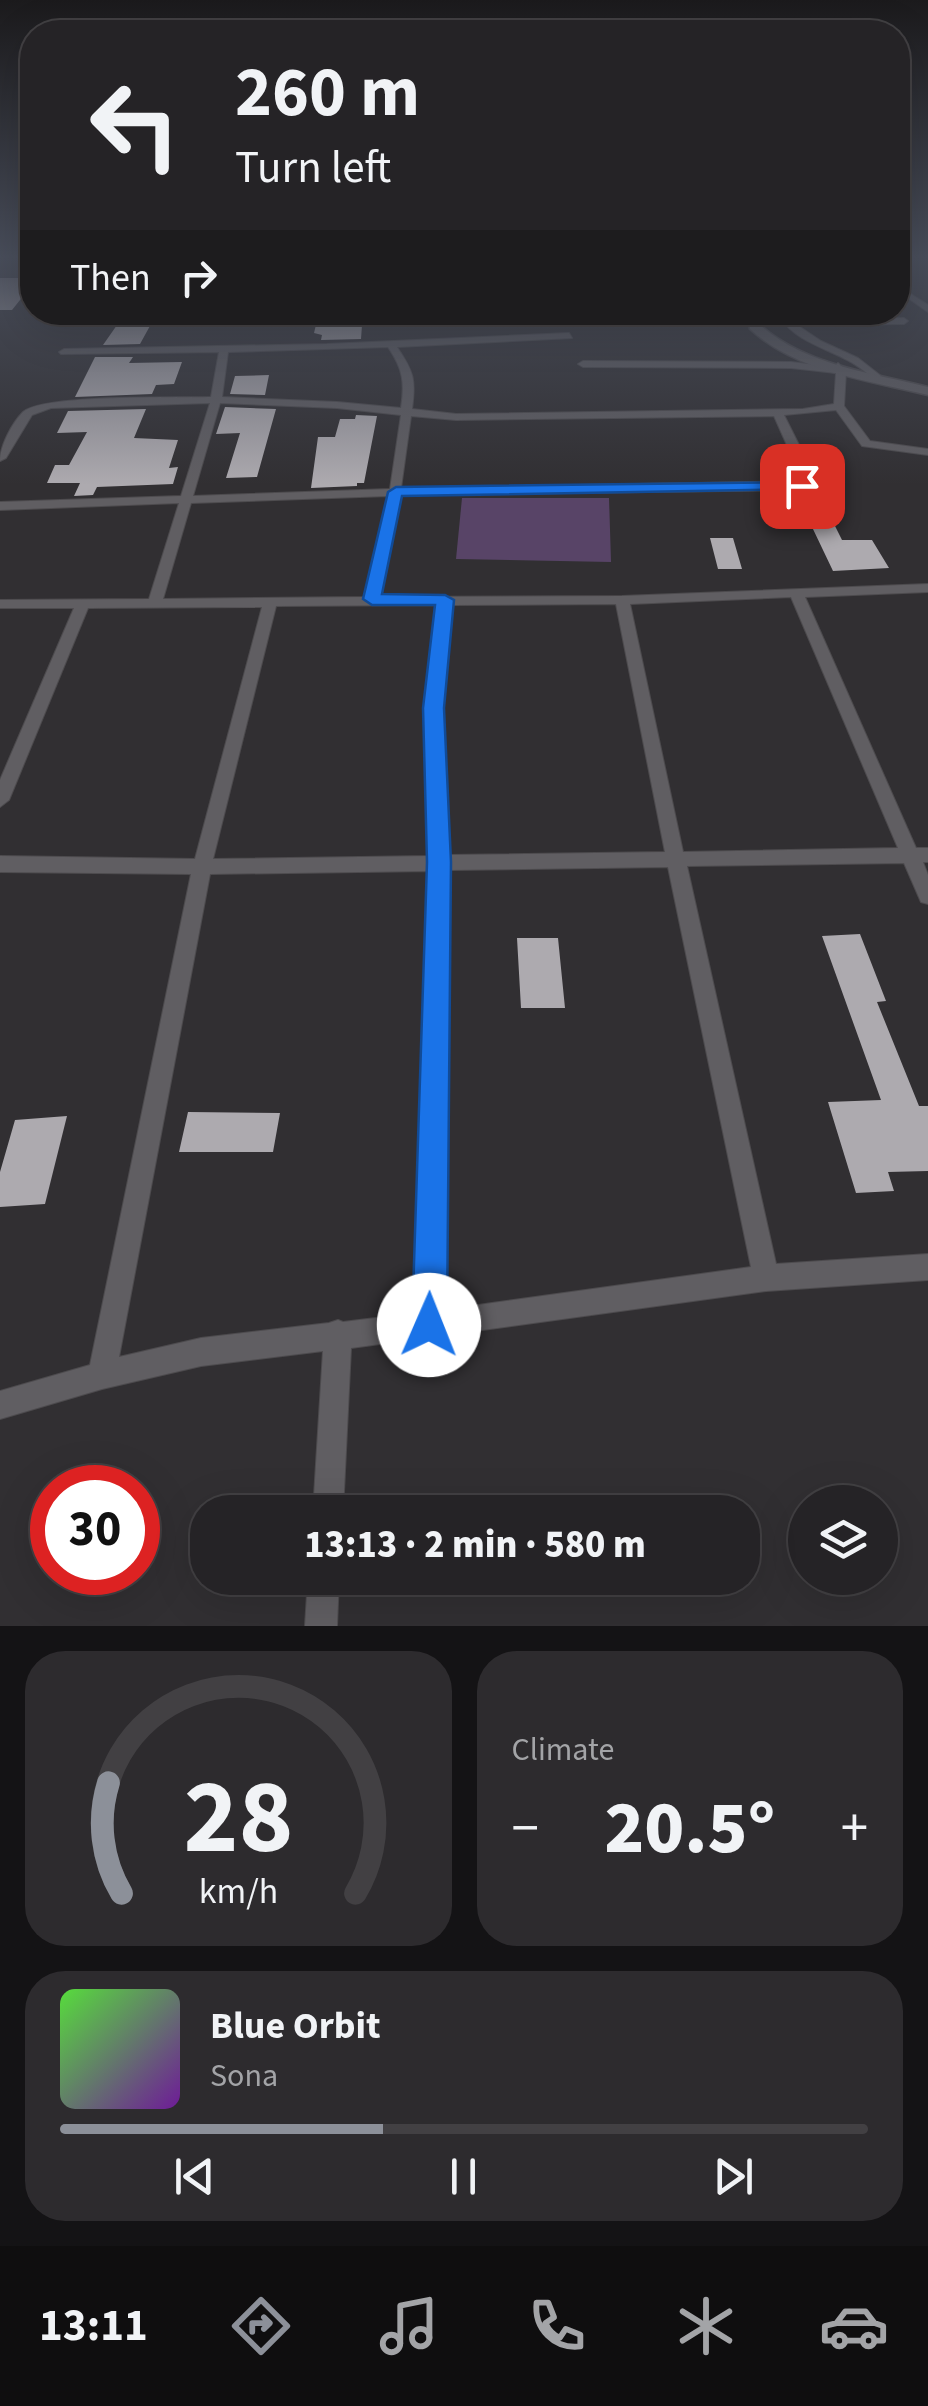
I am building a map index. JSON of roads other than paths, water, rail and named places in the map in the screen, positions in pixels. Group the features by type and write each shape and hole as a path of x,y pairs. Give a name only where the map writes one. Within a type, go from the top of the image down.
{"main road":[{"path":"760,333 775,344 839,368 928,391"}],"street":[{"path":"800,333 866,366 876,376"},
{"path":"64,352 224,350 568,336"},
{"path":"372,599 396,492 407,412 408,372 390,344"},
{"path":"154,601 216,400 224,350"},
{"path":"583,364 839,368 840,406 866,444 928,452"},
{"path":"0,458 28,413 37,408 216,400 456,418 778,412 840,406"},
{"path":"2,505 396,492 802,486 809,483 808,475 778,412"},
{"path":"0,604 622,600 928,588"},
{"path":"796,592 919,854 928,896"},
{"path":"429,1325 439,862 434,708 445,600"},
{"path":"622,600 673,858 715,1032 766,1278"},
{"path":"102,1375 202,868 270,601"},
{"path":"0,800 83,602"},
{"path":"0,864 202,868 919,854"},
{"path":"0,1405 102,1375 201,1352 766,1278 928,1267"},
{"path":"329,1495 338,1333"},
{"path":"321,1626 323,1595"}]}
